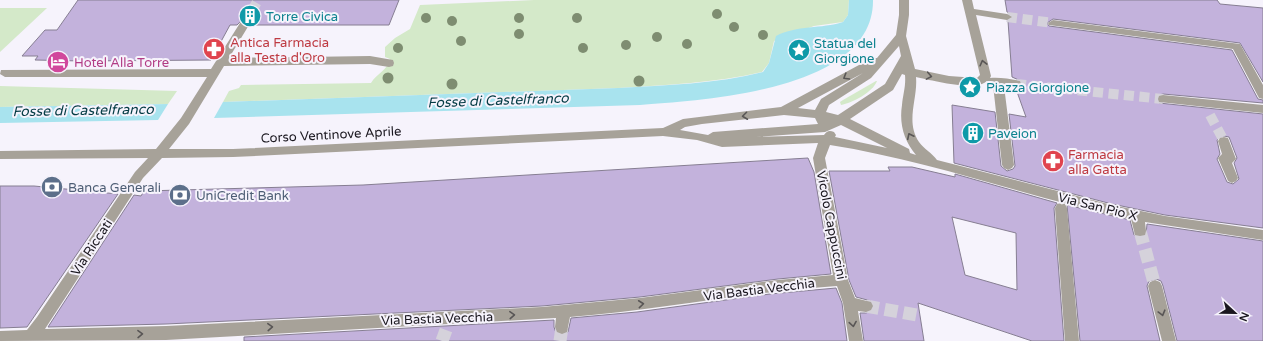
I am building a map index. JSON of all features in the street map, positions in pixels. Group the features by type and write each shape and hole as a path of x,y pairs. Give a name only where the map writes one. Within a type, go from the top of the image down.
{"street":[{"path":"904,0 904,15 900,36 892,49 867,75 825,102 819,114 820,120 827,133 853,144 936,164"},
{"path":"967,0 986,76 982,80"},
{"path":"970,11 1007,17"},
{"path":"1053,23 1236,46 1263,95"},
{"name":"Via Riccati","path":"29,338 42,322 139,175 159,154 185,121 244,24"},
{"path":"900,36 906,57 905,71 911,86 907,105 906,126 917,149 936,164"},
{"path":"784,111 881,59"},
{"path":"221,62 370,60 389,63"},
{"path":"905,71 966,82 980,82 982,80 1016,84"},
{"path":"663,132 697,136 722,143 808,139 827,133 846,122 884,92 905,71"},
{"path":"5,73 215,73"},
{"path":"998,81 1008,165"},
{"path":"1163,99 1263,109"},
{"path":"1206,104 1210,115"},
{"path":"663,132 683,123 702,120 784,111 819,114 846,122 897,148 936,164"},
{"name":"Corso Ventinove Aprile","path":"0,155 159,154 280,151 663,132"},
{"name":"Vicolo Cappuccini","path":"827,133 819,158 841,280 850,304 856,341"},
{"path":"1224,141 1230,159 1224,158 1232,178"},
{"name":"Via San Pio X","path":"936,164 1137,215 1263,236"},
{"path":"1061,208 1072,341"},
{"path":"1137,215 1140,231"},
{"name":"Via Bastia Vecchia","path":"0,338 166,333 410,318 447,324 673,300 808,282 841,280"},
{"path":"1155,286 1169,341"},
{"path":"850,304 866,306"},
{"path":"562,327 564,312"}],"green space":[{"path":"534,0 849,0 848,15 843,22 814,26 774,41 769,63 762,72 726,79 618,88 223,102 229,91 239,88 241,85 371,83 389,63 390,59 385,57 385,47 395,38 410,29 420,5"},
{"path":"0,8 47,8 0,52"},
{"path":"876,81 875,85 867,93 851,102 841,105 840,102"},
{"path":"0,86 177,91 168,104 0,107"}],"water":[{"name":"Fosse di Castelfranco","path":"849,0 873,0 866,30 846,54 817,72 781,85 742,94 640,105 214,118 223,102 618,88 691,83 745,76 763,72 769,63 776,36 792,30 826,26 843,22 848,15"},
{"name":"Fosse di Castelfranco","path":"168,104 158,120 0,123 0,107"}],"building":[{"path":"78,0 399,0 389,25 250,25 245,21 240,22 237,25 230,25 211,60 82,61 35,60 38,56 22,56 45,30 57,30"},
{"path":"1005,0 1217,0 1220,4 1263,8 1263,82 1240,43 1053,19 1047,23 1049,26 1232,50 1258,99 1263,100 1263,103 1163,94 1159,95 1157,99 1159,103 1263,114 1263,228 1165,215 1112,204 954,163 952,105 995,112 1001,166 1007,171 1013,169 1015,166 1009,114 1026,117 1016,89 1021,87 1021,81 1012,77 1008,21 1013,16 1007,12","holes":["1220,137 1229,137 1237,158 1234,163 1239,179 1233,184 1227,182 1217,159 1220,154 1217,140"]},
{"path":"808,158 814,172 831,274 778,279 640,297 542,306 166,324 48,327 134,195 141,196 144,191 363,185"},
{"path":"888,167 912,167 955,177 955,174 1057,203 1054,208 1064,341 1032,341 918,303 924,341 864,341 860,313 872,311 874,305 871,301 856,297 849,280 829,171 890,171","holes":["952,217 1016,233 1017,290 965,275"]},
{"path":"0,186 34,186 118,194 27,327 0,328"},
{"path":"1067,205 1130,220 1134,235 1140,237 1146,235 1147,224 1263,241 1263,341 1177,341 1163,286 1161,281 1156,279 1149,281 1147,286 1160,341 1080,341"},
{"path":"836,288 842,303 847,341 244,341 244,337 554,320 556,333 563,335 568,332 571,318 637,312 770,294"}],"tunnel":[{"path":"244,25 258,0"},
{"path":"1007,17 1053,23"},
{"path":"1016,84 1163,99"},
{"path":"1210,115 1224,141"},
{"path":"1140,231 1155,286"},
{"path":"866,306 922,316"},
{"path":"560,341 562,327"},
{"path":"442,341 446,330"}],"place":[{"name":"Torre Civica","path":"250,16"},
{"name":"Antica Farmacia alla Testa d'Oro","path":"214,49"},
{"name":"Statua del Giorgione","path":"799,50"},
{"name":"Hotel Alla Torre","path":"58,62"},
{"name":"Piazza Giorgione","path":"970,87"},
{"name":"Paveion","path":"973,133"},
{"name":"Farmacia alla Gatta","path":"1053,161"},
{"name":"Banca Generali","path":"52,187"},
{"name":"UniCredit Bank","path":"180,195"}]}
